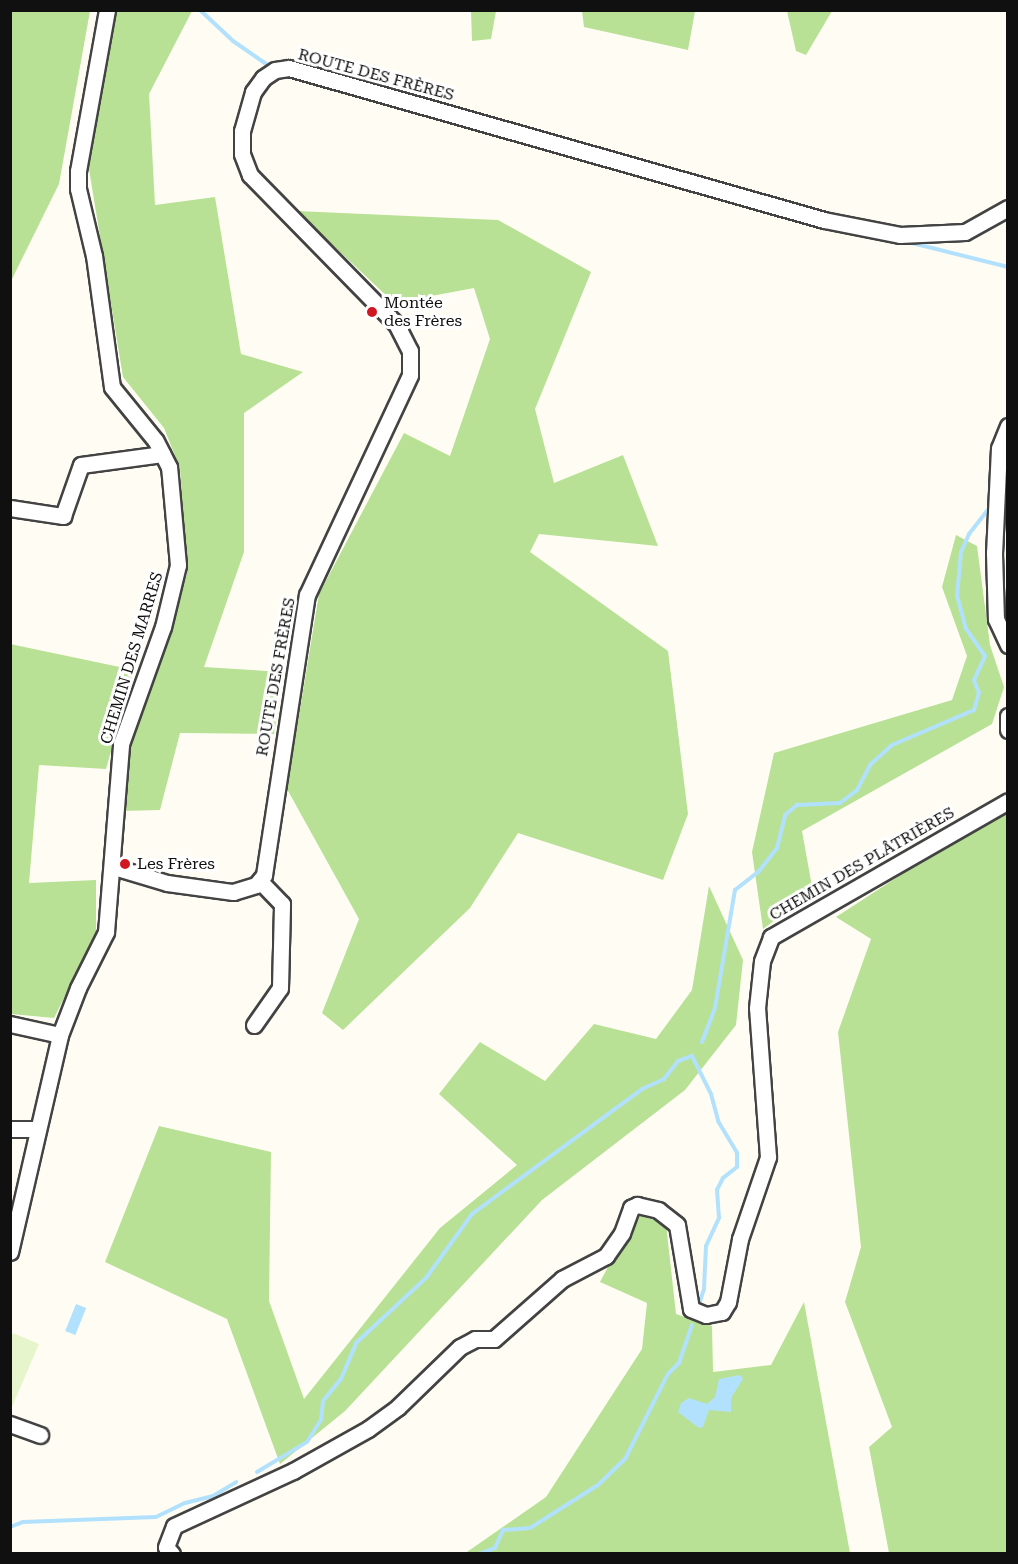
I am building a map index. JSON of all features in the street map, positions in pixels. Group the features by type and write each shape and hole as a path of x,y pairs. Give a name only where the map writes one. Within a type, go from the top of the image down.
{"street":[{"name":"CHEMIN DES MARRES","path":"10,1252 36,1129 60,1035 78,988 106,932 114,867 121,744 163,627 178,565 168,467 155,440 112,387 94,256 78,189 78,171 106,10"},
{"name":"ROUTE DES FRÈRES","path":"260,881 264,874 307,595 410,375 411,363 406,340 396,324 250,175 242,154 242,131 253,92 263,78 275,70 289,68 824,220 900,235 965,232 1008,208"},
{"path":"1008,426 999,448 1001,556 996,619 1008,645"},
{"path":"10,508 63,516 81,465 162,454"},
{"path":"1008,716 1008,730"},
{"name":"CHEMIN DES PLÂTRIÈRES","path":"172,1554 166,1546 174,1526 293,1471 368,1430 398,1407 460,1347 475,1339 494,1339 562,1280 606,1257 622,1233 632,1208 637,1205 658,1210 677,1225 691,1309 706,1315 722,1312 728,1302 740,1239 766,1172 768,1157 757,1008 762,961 771,937 1008,801"},
{"path":"114,867 167,883 233,891 260,881 282,904 280,988 254,1025"},
{"path":"10,1024 60,1035"},
{"path":"10,1129 36,1129"},
{"path":"10,1424 40,1435"}],"green space":[{"path":"11,10 90,11 59,184 11,281"},
{"path":"114,11 192,11 149,94 155,205 215,197 241,354 303,372 244,413 244,552 204,667 284,672 274,734 180,733 160,810 122,811 129,747 187,574 180,468 164,428 123,377 88,163"},
{"path":"471,11 496,11 491,39 472,41"},
{"path":"582,11 695,11 688,50 584,27"},
{"path":"787,11 832,11 806,55 796,51"},
{"path":"297,211 498,220 591,272 535,409 554,483 623,455 658,546 539,534 530,552 668,651 688,814 663,880 518,833 470,908 343,1030 322,1013 359,919 287,789 319,594 404,433 450,456 490,339 474,288 394,303"},
{"path":"956,535 977,546 990,645 1004,687 992,724 802,831 813,892 763,929 752,852 774,753 952,700 967,656 942,587"},
{"path":"10,644 134,670 106,769 39,765 29,883 96,880 96,935 54,1018 11,1014"},
{"path":"1007,806 1007,1553 889,1553 869,1447 892,1427 845,1302 861,1247 838,1032 871,939 836,917"},
{"path":"709,886 743,960 736,1025 685,1090 542,1200 345,1411 280,1464 227,1319 105,1262 159,1126 271,1152 269,1301 304,1399 440,1228 517,1165 439,1094 480,1042 545,1081 594,1024 656,1039 692,990"},
{"path":"636,1214 666,1224 676,1314 712,1326 713,1372 771,1365 804,1302 850,1553 464,1554 546,1497 642,1349 647,1303 600,1282"},
{"path":"13,1333 39,1344 12,1407 10,1339"}],"water":[{"path":"76,1304 86,1308 75,1335 65,1331"},
{"path":"740,1375 743,1379 731,1398 731,1412 709,1410 703,1427 699,1428 678,1412 681,1403 689,1398 707,1404 715,1397 719,1379"}],"waterway":[{"path":"200,10 233,41 272,68"},
{"path":"912,243 1008,267"},
{"path":"1004,471 1008,464"},
{"path":"702,1042 715,1008 735,890 759,871 777,848 785,815 797,805 840,803 857,790 871,764 892,745 974,710 979,693 974,680 985,656 966,629 957,596 961,552 969,534 988,510"},
{"path":"257,1472 307,1442 321,1420 323,1401 341,1379 356,1343 426,1278 472,1214 642,1089 664,1079 678,1061 692,1056 711,1094 718,1121 737,1153 737,1167 723,1178 717,1190 719,1218 706,1246 704,1289 698,1307"},
{"path":"479,1554 495,1548 503,1530 530,1528 598,1485 625,1459 668,1374 679,1363 692,1325"},
{"path":"10,1527 23,1522 156,1517 185,1503 213,1496 236,1482"}],"place":[{"name":"Montée des Frères","path":"372,312"},
{"name":"Les Frères","path":"125,864"}]}
